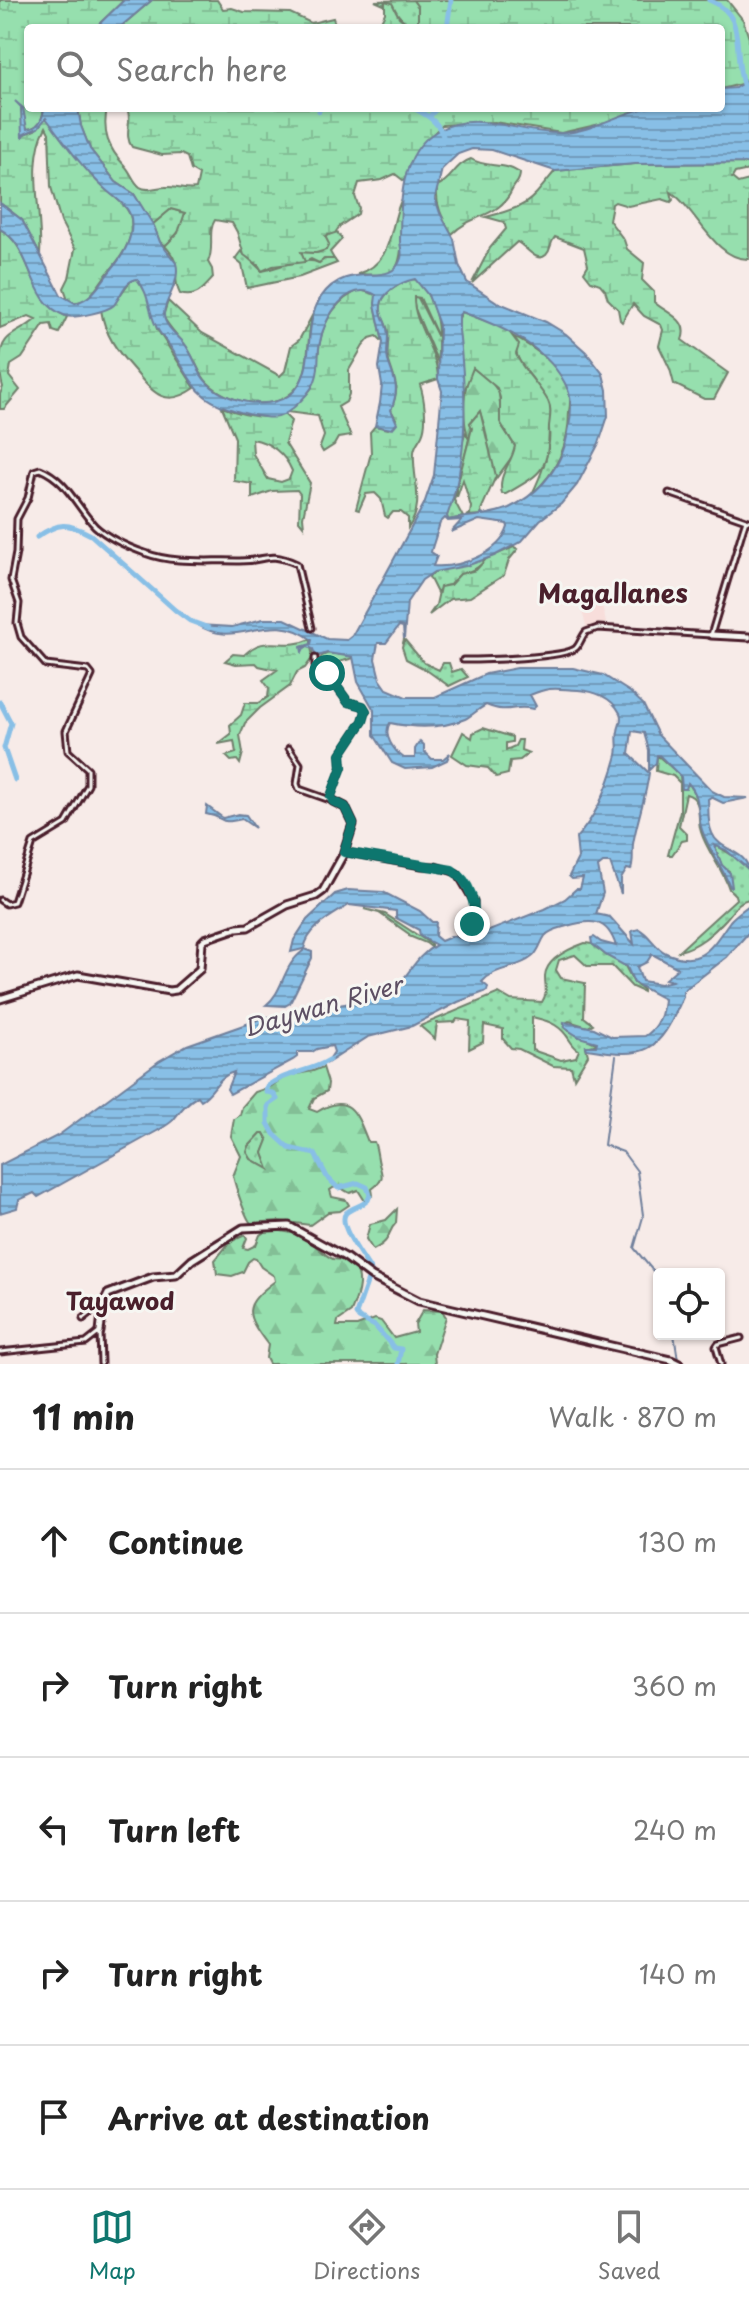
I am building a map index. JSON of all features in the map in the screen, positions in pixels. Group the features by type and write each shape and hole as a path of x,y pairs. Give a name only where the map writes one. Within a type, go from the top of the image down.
{"street":[{"path":"0,900 6,904 15,902 33,843 65,824 79,804 89,780 88,769 68,751 66,731 92,675 88,670 46,665 21,637 17,623 19,603 11,580 17,519 28,498 34,471 40,469 57,478 97,528 147,554 165,559 202,561 237,561 273,555 297,564 312,628"},
{"path":"669,493 748,521 711,635"},
{"path":"463,660 518,659 567,651 576,648 586,632 598,628 749,637"},
{"path":"315,658 315,666 327,673 348,702 363,706 366,711 363,721 341,754 342,767 331,796 333,801"},
{"path":"0,999 78,975 176,990 200,969 203,940 248,927 287,905 323,891 344,852 353,824 345,807 299,789 300,764 289,748"},
{"path":"344,852 435,866 457,873 474,902 472,932"},
{"path":"83,1319 103,1304 111,1292 153,1277 176,1275 192,1260 239,1230 276,1225 294,1228 345,1257 369,1276 419,1301 679,1364"},
{"path":"101,1364 103,1304"},
{"path":"0,1352 86,1343 100,1332"},
{"path":"721,1364 716,1347 718,1344 741,1338"}],"shaded area":[{"path":"600,596 606,623 587,629 579,601"}],"green space":[{"path":"0,0 124,0 99,24 24,24 24,112 43,112 34,127 27,129 21,106 24,134 35,130 44,119 48,119 98,183 129,213 130,235 121,256 92,294 82,301 69,302 64,288 75,249 61,222 51,187 49,133 46,127 40,141 36,173 40,255 22,220 0,203"},
{"path":"152,0 217,0 223,9 290,13 311,23 333,18 335,24 124,24"},
{"path":"413,0 418,7 418,24 404,21 385,1 384,5 375,1"},
{"path":"413,0 727,0 743,20 749,38 749,82 725,88 725,24 418,24 418,7"},
{"path":"385,1 392,3 399,17 408,24 378,24 385,13"},
{"path":"79,112 107,112 106,133 111,146 140,187 196,189 199,175 191,170 187,157 181,154 162,155 132,147 128,138 128,112 634,112 609,122 561,133 494,122 442,125 418,149 404,181 395,174 382,180 359,183 355,196 358,214 335,233 325,236 329,244 326,250 301,252 305,262 273,266 262,271 244,255 232,223 215,220 208,262 213,278 199,292 190,295 180,294 176,265 165,246 178,233 185,213 171,209 151,223 134,194 116,182 90,149"},
{"path":"471,159 514,169 520,173 519,178 500,206 452,234 440,211 437,186"},
{"path":"749,163 749,170 735,173 732,178 738,183 749,180 749,259 737,257 716,243 671,192 671,202 662,199 628,206 615,202 609,220 627,249 644,263 642,280 654,292 654,302 680,322 684,333 682,340 728,373 714,399 704,399 674,384 659,346 663,330 661,325 644,316 633,304 622,322 620,320 618,309 608,299 605,290 584,272 588,265 584,248 555,237 548,253 538,257 517,242 472,283 490,248 506,229 504,222 486,217 527,202 555,171 635,164"},
{"path":"400,203 402,241 396,269 384,275 358,274 369,269 384,254"},
{"path":"171,209 185,213 178,232 165,246 160,242 153,224"},
{"path":"0,229 18,247 44,297 67,317 59,333 53,331 51,324 44,325 22,358 11,365 9,376 20,390 4,409 0,409 3,344 36,319 29,316 0,328"},
{"path":"336,231 342,239 330,252 334,259 324,259 319,263 311,259 305,262 300,252 326,250 324,237"},
{"path":"241,251 262,271 299,262 319,263 324,259 334,259 337,263 300,277 247,288 242,265 235,259"},
{"path":"133,279 137,279 148,295 157,329 195,388 184,394 167,397 153,390 112,342 101,310 115,302"},
{"path":"411,279 418,280 435,314 438,337 420,298 414,297 417,318 434,358 438,379 420,385 425,424 414,452 417,501 408,528 408,518 401,512 393,512 388,518 385,516 381,499 375,493 366,494 359,510 356,509 371,453 370,432 375,426 388,429 396,419 391,410 396,386 388,358 388,331 381,313 382,301 389,292"},
{"path":"360,290 377,295 375,304 383,342 377,336 370,338 349,370 349,394 346,402 338,407 351,436 338,438 323,452 320,447 324,436 318,416 287,412 313,385 322,333 329,318 345,298"},
{"path":"417,296 438,337 438,363 415,309 413,297"},
{"path":"168,301 202,333 280,376 285,371 291,346 299,340 313,314 301,381 293,392 270,403 243,401 218,391 205,380 189,351 163,316"},
{"path":"462,312 507,329 519,345 516,354 519,360 550,407 547,453 541,469 506,494 502,494 503,475 515,446 500,422 497,388 473,368 463,394 458,320"},
{"path":"512,336 554,366 566,384 570,397 567,436 560,458 532,494 544,466 549,428 543,401 535,382 521,364"},
{"path":"473,368 490,380 499,393 502,426 515,446 514,454 495,480 480,412 470,423 469,439 467,432 465,393"},
{"path":"222,407 261,417 284,414 291,421 285,443 310,483 304,527 299,521 300,494 297,490 272,491 252,498 252,484 234,481 235,438","holes":["252,439 271,446 285,459 292,471 289,479 281,482 268,479 253,454"]},
{"path":"480,411 496,476 481,510 482,515 466,516 470,514 471,507 463,480 457,497 457,486 472,428 470,423"},
{"path":"465,432 469,439 454,500 463,517 448,520 447,516"},
{"path":"514,547 518,549 509,560 504,575 470,597 450,599 429,615 436,605 440,587 450,585 460,574 476,570 486,559"},
{"path":"486,559 437,593 429,577 434,572"},
{"path":"311,639 311,645 301,647 311,647 313,657 305,668 297,672 290,686 245,723 240,735 243,753 240,764 237,760 231,761 226,756 236,753 234,741 218,744 231,734 230,725 241,715 245,703 259,703 268,697 269,688 263,680 277,670 256,663 225,661 233,654 244,655 260,645 292,644"},
{"path":"404,639 424,663 439,670 443,663 449,663 452,672 461,669 468,677 449,686 406,659 402,647"},
{"path":"328,653 354,658 335,663 330,668 321,667 319,661"},
{"path":"483,728 512,737 512,742 506,743 506,750 522,740 521,750 529,753 520,760 510,761 508,774 496,777 488,768 467,765 452,755 463,732 472,738 473,733"},
{"path":"657,755 680,775 681,788 688,783 692,789 697,800 703,832 730,884 729,871 722,866 714,844 749,870 749,899 739,904 705,939 679,951 736,899 704,839 697,804 692,796 686,794 679,826 687,834 687,840 682,841 672,855 668,855 680,811 680,783 673,776 656,771"},
{"path":"364,909 385,914 431,944 431,947 409,936 379,913"},
{"path":"585,943 592,944 624,964 643,992 632,987 612,966 587,966 575,955 559,960 556,970 561,978 585,983 584,1017 593,1024 588,1027 569,1021 564,1024 569,1031 598,1044 586,1047 588,1055 574,1078 571,1067 553,1066 511,1048 503,1039 503,1029 484,1025 483,1042 469,1049 470,1021 457,1019 455,1022 437,1023 435,1039 420,1026 499,993 511,1000 542,1002 546,993 546,970 550,964 560,955","holes":["532,1017 559,1028 579,1050 576,1057 561,1060 532,1050"]},
{"path":"323,1067 328,1083 327,1091 314,1098 309,1109 317,1112 337,1104 351,1109 368,1142 374,1142 382,1178 372,1189 373,1195 365,1201 358,1190 350,1193 333,1188 330,1190 332,1197 346,1200 349,1205 340,1211 328,1212 310,1225 279,1221 251,1223 233,1176 241,1156 231,1136 234,1119 255,1092 270,1087 286,1076","holes":["264,1133 268,1140 263,1153 269,1169 251,1159 247,1152 249,1146"]},
{"path":"261,1133 268,1141 263,1153 269,1169 251,1159 247,1152"},
{"path":"397,1209 396,1223 387,1240 373,1250 366,1239 370,1224 386,1220"},
{"path":"271,1228 302,1236 329,1257 353,1265 359,1277 358,1292 351,1312 338,1321 337,1326 357,1326 375,1319 381,1321 394,1338 416,1332 415,1324 423,1310 442,1311 446,1317 434,1354 435,1364 269,1364 266,1358 268,1345 254,1325 250,1310 257,1297 275,1281 274,1276 253,1258 243,1272 232,1276 217,1274 215,1260 230,1242 245,1235 247,1238 243,1248 248,1249 256,1245 260,1235"}],"water":[{"path":"124,0 152,0 124,24 99,24"},
{"path":"749,82 749,163 635,164 555,171 492,150 472,149 458,154 442,169 435,198 454,239 459,265 467,282 497,302 546,322 586,352 603,374 608,416 599,443 577,485 561,504 540,520 522,541 494,556 466,566 434,572 422,580 407,602 404,639 403,627 399,626 386,643 378,643 375,659 380,679 387,689 406,697 435,697 486,674 517,668 573,668 603,675 630,692 643,704 658,735 712,791 724,797 748,798 723,803 711,797 708,799 709,821 715,839 743,858 749,870 726,850 714,845 722,865 730,873 730,887 705,838 692,789 688,783 686,789 682,789 681,777 659,755 649,770 649,750 644,733 632,731 629,754 649,773 633,844 632,867 621,879 621,894 610,863 598,867 603,893 596,914 610,917 634,944 632,931 639,929 662,951 678,957 689,958 705,952 732,919 749,905 749,932 727,957 683,991 666,1031 648,1048 624,1053 587,1049 586,1046 596,1046 597,1042 579,1037 565,1028 564,1022 594,1028 612,1037 645,1036 659,1020 664,999 634,983 627,967 592,944 591,938 594,937 616,946 603,926 591,922 558,928 545,936 532,957 500,970 482,982 488,987 487,991 412,1026 368,1037 326,1064 334,1052 332,1046 312,1052 297,1052 293,1060 230,1094 227,1089 234,1072 228,1074 206,1097 201,1100 198,1096 191,1101 164,1127 38,1197 34,1193 19,1200 17,1208 0,1213 0,1165 59,1135 159,1061 187,1045 266,1017 297,1016 302,1010 346,1004 388,992 401,982 421,956 436,945 420,936 419,930 396,918 396,911 349,905 310,934 304,949 312,952 312,958 290,1003 285,1006 266,1005 291,964 303,951 291,952 294,940 307,920 335,894 348,890 383,892 436,922 435,936 441,941 453,936 466,940 545,909 580,889 583,878 572,879 569,876 578,858 576,838 590,820 606,789 617,755 621,718 617,707 596,693 554,689 530,695 536,706 533,709 501,709 486,705 465,719 447,725 418,727 390,723 388,738 404,758 415,758 415,749 420,741 432,759 443,759 450,753 447,760 432,767 405,769 392,763 374,735 374,710 358,682 353,657 327,653 316,657 313,649 308,647 302,652 301,647 311,644 312,640 282,627 226,634 198,625 232,627 263,619 285,619 327,639 347,640 352,636 424,504 434,475 442,391 438,379 439,325 428,295 415,279 397,286 383,299 381,311 388,333 387,357 396,385 391,410 397,423 392,429 375,426 382,385 379,367 383,342 376,295 366,291 347,296 332,312 322,332 314,383 289,411 278,417 267,417 219,405 194,384 159,331 137,279 126,285 114,305 91,314 66,316 53,309 44,299 19,248 0,229 0,203 22,220 61,295 75,303 92,294 120,259 129,239 131,218 125,206 74,156 46,118 38,128 22,138 21,107 15,101 23,108 27,129 40,122 44,112 79,112 90,149 116,182 134,194 160,242 176,263 176,279 164,314 168,326 187,347 201,375 212,387 236,399 263,403 287,397 302,379 315,308 332,285 344,279 396,268 402,256 402,195 409,165 425,140 437,131 452,125 483,122 562,133 593,127 632,112 725,112 725,89","holes":["462,312 523,340 550,362 560,375 571,403 567,439 551,474 519,503 502,511 448,520 463,447 464,400 459,315","445,518 448,521 462,520 451,532 479,520 507,524 508,527 504,537 488,552 455,565 433,566 437,556 431,552 440,523","652,954 678,968 665,979 672,981 660,984 642,981 637,967 647,962"]},
{"path":"207,806 223,818 246,815 255,828 242,819 225,821 206,814"}],"waterway":[{"path":"448,24 451,0"},
{"path":"709,0 730,15 734,25 744,88"},
{"path":"421,112 438,126 443,136"},
{"path":"430,116 434,112"},
{"path":"37,537 57,526 76,528 91,535 175,610 190,621 209,628"},
{"path":"0,702 11,723 4,748 15,780"},
{"path":"616,1056 604,1145 623,1152 637,1171 643,1215"},
{"path":"329,1060 267,1086 266,1092 273,1093 277,1099 268,1105 268,1123 274,1134 289,1148 315,1154 327,1177 338,1188 358,1183 367,1187 368,1200 348,1211 344,1218 348,1233 371,1271 356,1314 375,1326 394,1348 401,1349 398,1364"},
{"path":"643,1217 634,1248 653,1271"},
{"path":"675,1340 678,1360"}],"district":[{"name":"Magallanes","path":"613,594"},
{"name":"Tayawod","path":"120,1302"}],"route":[{"path":"327,673 348,702 357,703 366,711 363,721 341,754 342,767 331,796 350,813 353,824 344,852 452,870 462,877 474,902 472,924"}],"water label":[{"name":"Daywan River","path":"323,1007"}]}
